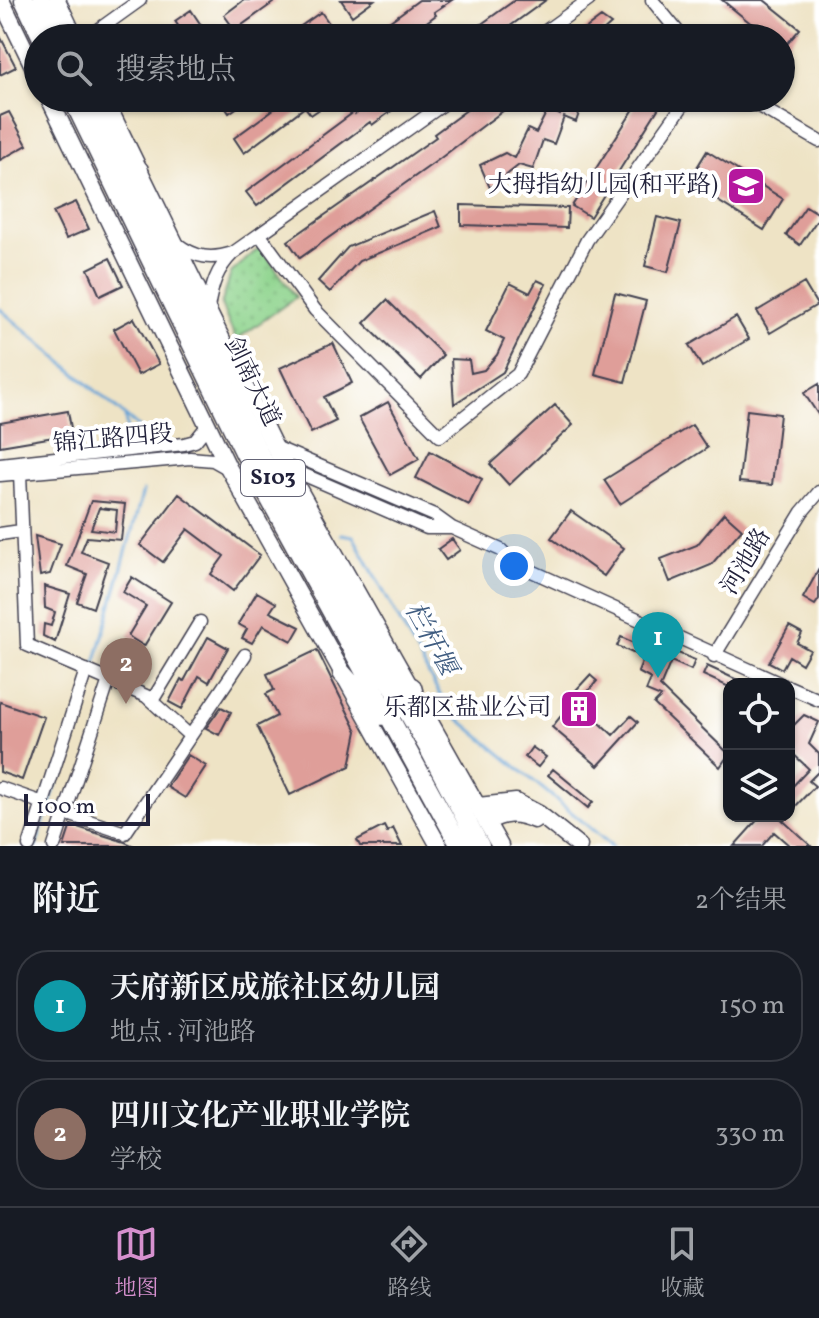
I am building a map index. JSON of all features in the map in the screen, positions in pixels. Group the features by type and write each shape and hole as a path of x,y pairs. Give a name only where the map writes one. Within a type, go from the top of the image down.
{"highway":[{"path":"24,0 35,24"},
{"path":"41,0 52,24"},
{"path":"69,112 92,140"},
{"name":"剑南大道","path":"79,112 245,454 459,845"},
{"name":"剑南大道","path":"95,112 259,453 428,747 480,846"},
{"path":"139,170 146,219"},
{"path":"342,673 404,744"},
{"path":"412,687 428,747"}],"main road":[{"path":"1,0 24,47"},
{"path":"57,0 68,24"},
{"path":"56,112 229,469 439,846"},
{"path":"111,112 275,447 500,846"},
{"path":"478,806 516,802 539,814 579,846"},
{"path":"487,822 502,814 521,814 538,822 567,846"}],"street":[{"path":"107,24 140,0"},
{"path":"556,24 589,0"},
{"path":"652,0 672,24"},
{"path":"208,308 215,276 233,253 432,112"},
{"path":"260,235 315,310 440,436 518,374 587,240 678,112"},
{"path":"769,112 819,141"},
{"path":"177,244 200,257 215,259 233,253"},
{"name":"锦江路四段","path":"0,464 184,444 195,441 208,425"},
{"path":"275,447 434,515 452,528 501,550 514,563 767,678"},
{"name":"锦江路四段","path":"0,475 190,458 213,460 229,469"},
{"path":"286,467 427,528 452,528"},
{"path":"20,473 27,645 146,696 190,736"},
{"name":"河池路","path":"714,656 802,512 819,492"},
{"path":"0,534 21,531"},
{"path":"152,701 200,622"},
{"path":"65,813 125,833 245,655"},
{"path":"29,846 95,674"},
{"path":"54,846 65,813 95,674"},
{"path":"795,690 819,700"},
{"path":"0,788 43,803"}],"green space":[{"path":"260,247 296,297 236,340 221,305 231,273"}],"building":[{"path":"244,0 277,0 243,24 231,24 224,15"},
{"path":"341,0 374,0 352,16"},
{"path":"419,0 452,0 434,12 436,15 424,24 386,24"},
{"path":"515,0 546,0 513,24 482,24"},
{"path":"722,0 764,0 794,24 752,24"},
{"path":"191,10 200,24 177,24 175,21"},
{"path":"321,12 330,24 304,24"},
{"path":"601,17 611,24 592,24"},
{"path":"0,36 16,67 0,75"},
{"path":"9,112 27,145 0,160 0,116"},
{"path":"270,112 298,112 244,153 234,138"},
{"path":"390,112 372,125 370,122 257,206 246,192 355,114"},
{"path":"464,112 501,112 300,258 288,241 436,137 434,134"},
{"path":"546,112 560,115 561,112 579,112 576,122 564,117 554,144 543,140 533,169 519,165 490,188 480,165 505,153 514,158 528,129 536,133"},
{"path":"632,112 656,112 590,217 572,206"},
{"path":"707,151 783,199 764,230 688,182"},
{"path":"76,202 89,229 66,239 53,212"},
{"path":"461,205 568,208 567,228 461,225"},
{"path":"806,206 819,217 800,245 786,235"},
{"path":"435,211 441,227 359,261 330,292 318,281 348,247"},
{"path":"657,217 681,223 668,272 645,266"},
{"path":"110,258 123,285 100,296 88,269"},
{"path":"537,280 546,284 503,372 454,404 451,359 469,360 471,373 484,370 497,355 504,340 486,331 510,283 530,293"},
{"path":"804,283 817,305 770,333 757,311"},
{"path":"615,293 646,301 625,382 595,374"},
{"path":"387,300 443,355 421,379 364,323"},
{"path":"736,317 749,339 702,367 689,345"},
{"path":"134,318 159,364 138,375 114,329"},
{"path":"333,343 352,383 324,397 336,421 311,433 280,368"},
{"path":"819,384 819,416 804,393"},
{"path":"388,402 419,459 390,475 359,418"},
{"path":"555,405 573,425 509,485 490,464"},
{"path":"747,410 780,414 772,485 739,482"},
{"path":"68,411 72,434 0,446 0,423"},
{"path":"692,425 707,448 620,504 604,480"},
{"path":"430,451 482,479 469,505 416,478"},
{"path":"179,494 260,555 233,591 211,574 224,556 188,529 163,562 140,545"},
{"path":"91,501 125,504 121,540 87,537 81,552 108,562 93,608 77,602 87,574 67,566","holes":["99,508 117,510 115,532 91,529"]},
{"path":"571,511 624,548 604,576 551,538"},
{"path":"724,513 742,529 711,565 670,582 661,559 697,545"},
{"path":"35,536 61,544 50,574 40,576"},
{"path":"452,539 460,550 446,560 438,549"},
{"path":"819,569 819,599 815,605 803,598"},
{"path":"132,577 171,602 144,646 128,636 146,606 123,592"},
{"path":"44,586 70,594 55,642 43,636 44,624 51,626 55,612 45,608"},
{"path":"257,592 276,603 270,612 300,627 292,641 263,625 252,643 242,638 247,629 238,624"},
{"path":"789,626 802,633 797,643 810,650 802,664 789,656 782,669 769,662"},
{"path":"208,637 228,648 209,682 199,676 182,709 169,702"},
{"path":"621,637 663,656 666,648 695,660 691,670 671,661 660,687 723,748 720,767 654,704 661,697 646,691 651,679 638,672 644,658 617,646"},
{"path":"317,650 357,731 350,766 290,795 257,726 277,716 266,694 274,690 267,674"},
{"path":"707,666 733,678 723,678 723,684 703,675"},
{"path":"590,675 597,681 578,703 613,735 631,716 638,722 598,766 552,727 569,706 565,702"},
{"path":"0,702 44,717 22,780 0,772"},
{"path":"221,707 231,712 219,735 206,728"},
{"path":"804,715 819,722 809,744 819,754 819,771 809,781 815,786 795,807 795,784 809,769 795,756 795,724"},
{"path":"532,747 546,757 538,767 525,757"},
{"path":"188,755 206,766 185,798 167,787"},
{"path":"553,769 593,802 588,808 548,775"},
{"path":"756,822 785,822 811,846 790,846 774,832 762,846 734,846"},
{"path":"71,825 125,842 134,846 64,846"},
{"path":"384,826 387,832 393,828 402,846 360,846 357,840"}],"waterway":[{"name":"栏杆堰","path":"0,309 138,427"},
{"name":"栏杆堰","path":"125,416 127,432"},
{"name":"栏杆堰","path":"94,668 143,491"},
{"name":"栏杆堰","path":"341,534 353,536 449,711 612,846"},
{"name":"栏杆堰","path":"36,846 92,675"}],"place":[{"name":"大拇指幼儿园(和平路)","path":"746,186"},
{"name":"天府新区成旅社区幼儿园","path":"658,678"},
{"name":"四川文化产业职业学院","path":"126,704"},
{"name":"乐都区盐业公司","path":"579,709"}]}
